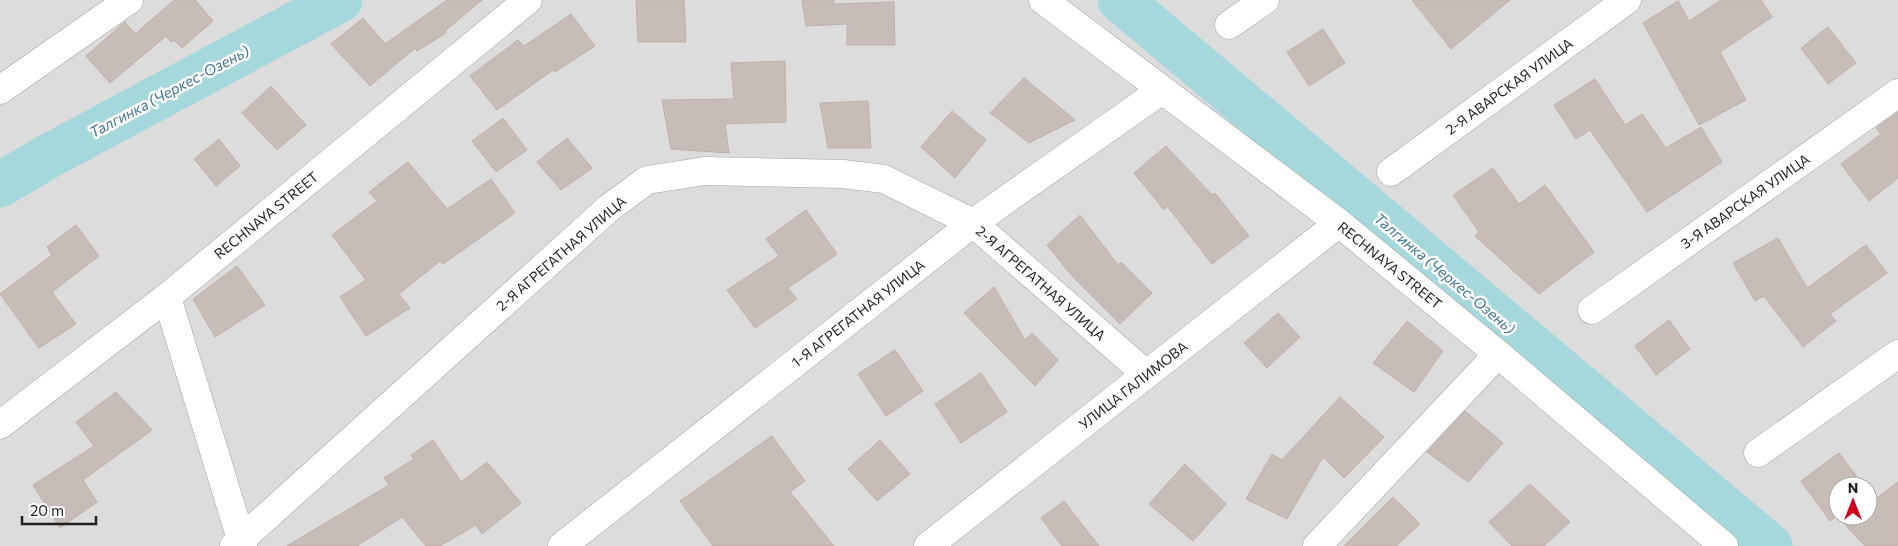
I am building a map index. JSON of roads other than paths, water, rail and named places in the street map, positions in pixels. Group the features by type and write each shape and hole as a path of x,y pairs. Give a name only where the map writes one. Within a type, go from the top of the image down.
{"street":[{"path":"0,90 129,0"},
{"name":"RECHNAYA STREET","path":"0,425 167,297 528,0"},
{"name":"RECHNAYA STREET","path":"1043,0 1339,223 1498,354 1724,546"},
{"path":"1229,25 1265,0"},
{"name":"2-Я АВАРСКАЯ УЛИЦА","path":"1391,172 1627,0"},
{"name":"1-Я АГРЕГАТНАЯ УЛИЦА","path":"562,546 973,223 1162,90"},
{"name":"3-Я АВАРСКАЯ УЛИЦА","path":"1592,310 1898,92"},
{"name":"2-Я АГРЕГАТНАЯ УЛИЦА","path":"239,544 608,208 647,180 705,171 851,175 884,179 973,223 1146,374"},
{"name":"УЛИЦА ГАЛИМОВА","path":"928,546 1339,223"},
{"path":"167,297 239,544"},
{"path":"1317,546 1498,354"},
{"path":"1758,453 1898,354"}],"waterway":[{"name":"Талгинка (Черкес-Озень)","path":"0,185 47,157 340,0"},
{"name":"Талгинка (Черкес-Озень)","path":"1120,0 1770,546"}]}
